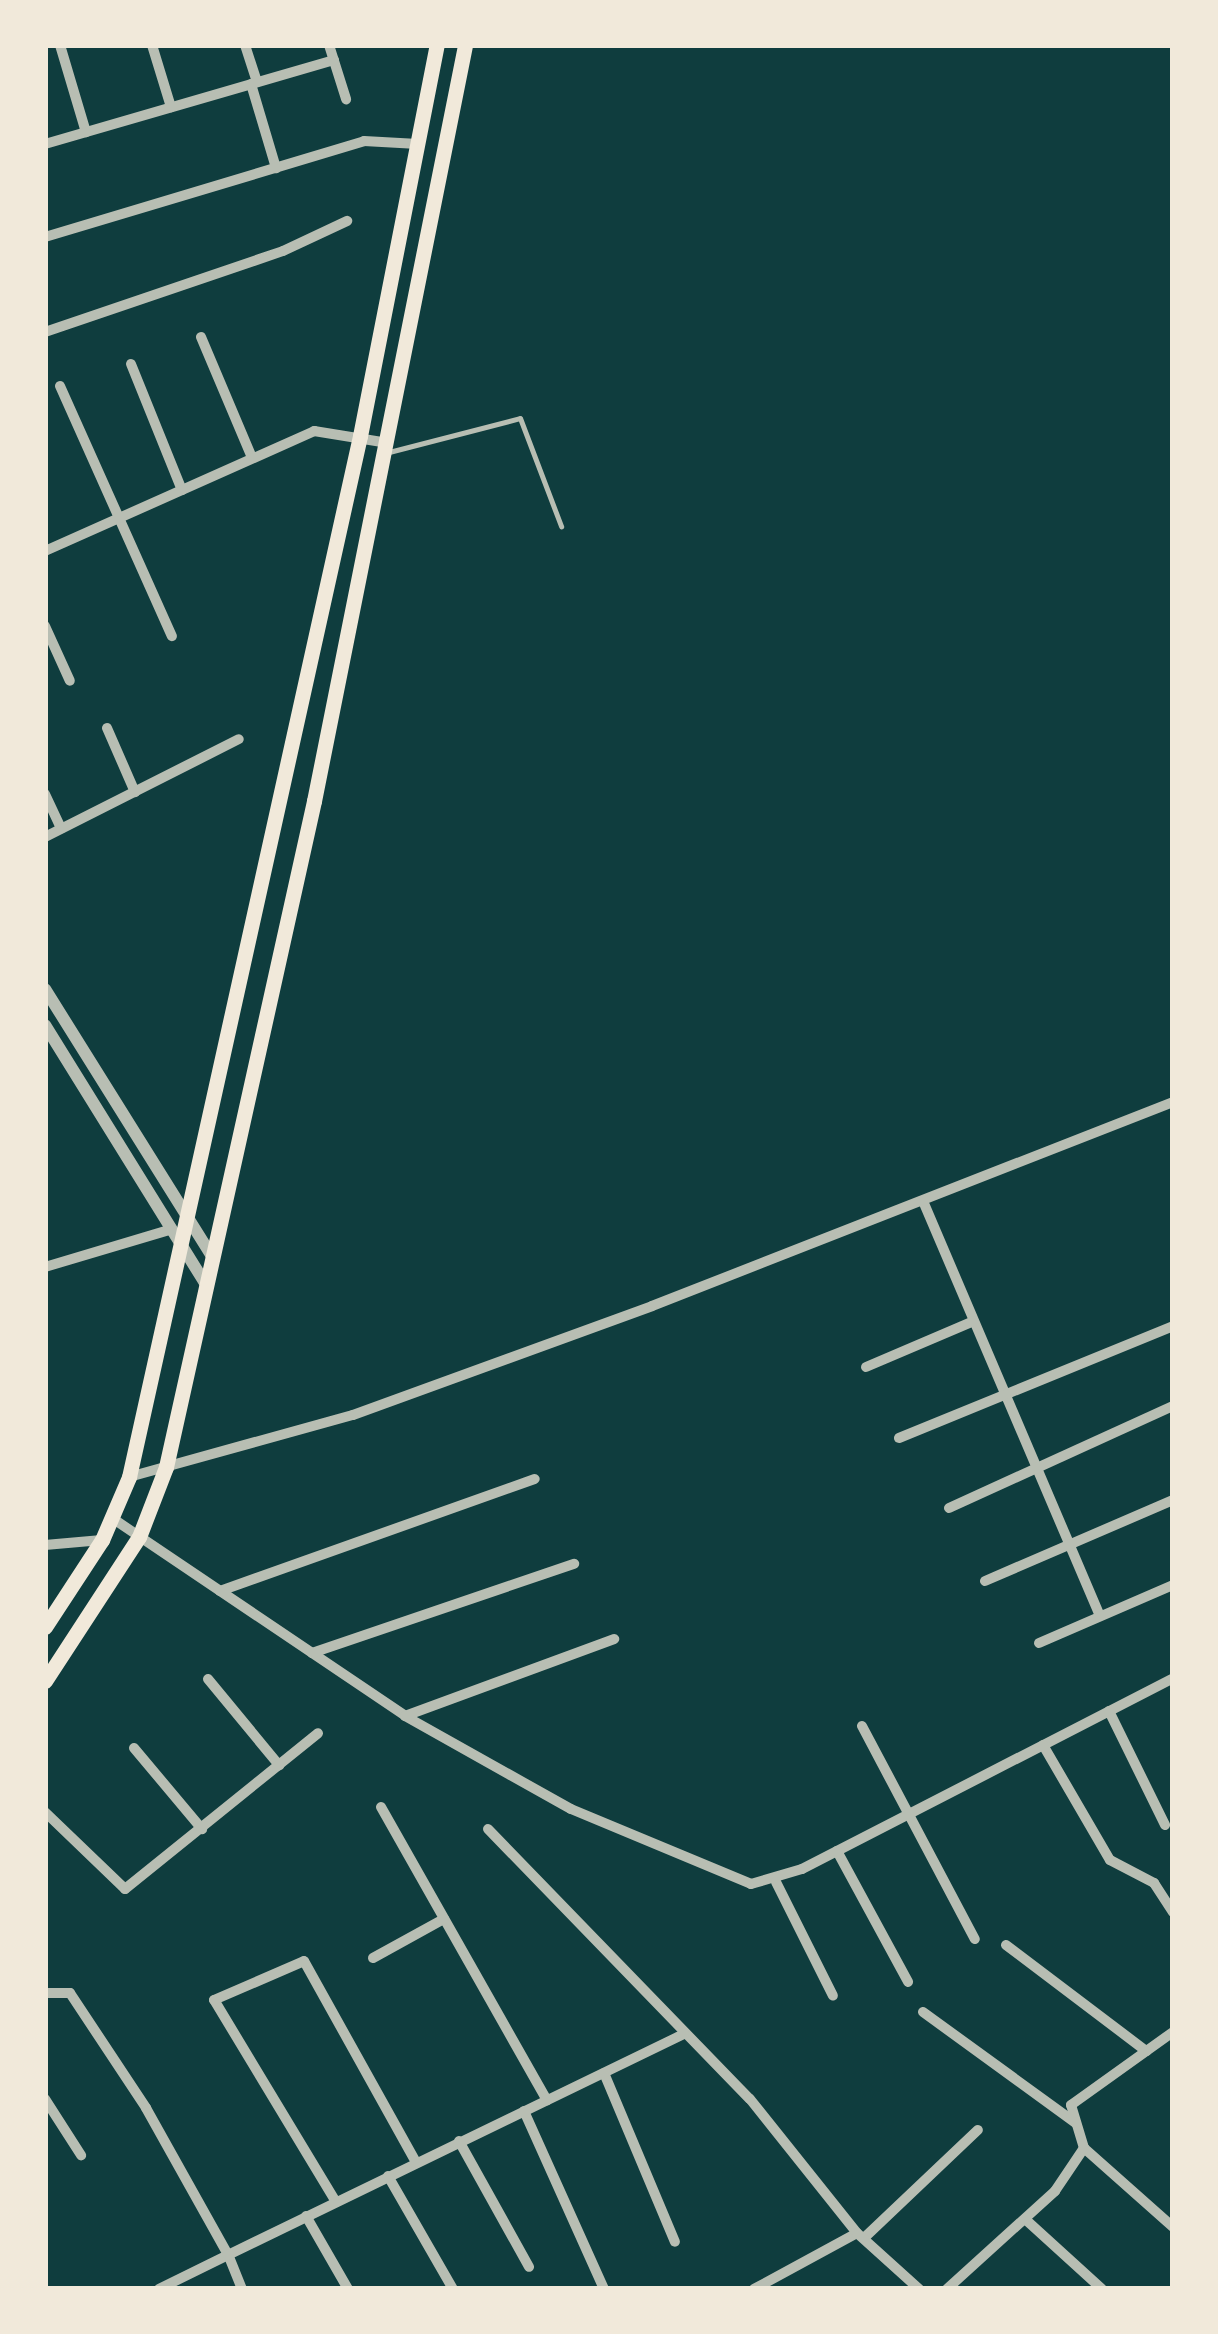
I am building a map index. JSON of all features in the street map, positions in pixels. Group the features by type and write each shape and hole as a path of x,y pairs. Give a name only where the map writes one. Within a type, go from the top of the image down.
{"main road":[{"path":"45,1627 102,1540 129,1477 360,436 437,45"},
{"path":"45,1681 139,1537 166,1467 388,448 464,45"}],"street":[{"path":"60,45 86,132"},
{"path":"152,45 171,107"},
{"path":"245,45 276,168"},
{"path":"330,45 346,98"},
{"path":"45,144 334,60"},
{"path":"45,238 364,141 418,144"},
{"path":"45,332 283,251 347,221"},
{"path":"200,338 252,458"},
{"path":"131,364 182,490"},
{"path":"60,386 116,519 172,636"},
{"path":"45,550 314,430 360,436 388,448"},
{"path":"45,626 70,682"},
{"path":"107,728 134,792"},
{"path":"45,837 239,740"},
{"path":"45,794 60,829"},
{"path":"45,989 213,1258"},
{"path":"45,1025 207,1286"},
{"path":"129,1477 353,1415 924,1201 1173,1102"},
{"path":"924,1201 1100,1616"},
{"path":"45,1267 169,1230"},
{"path":"866,1366 974,1321"},
{"path":"900,1438 1173,1326"},
{"path":"950,1508 1173,1406"},
{"path":"220,1591 535,1480"},
{"path":"984,1581 1173,1500"},
{"path":"112,1518 405,1716 572,1809 720,1874 752,1884 776,1882 1172,1680"},
{"path":"45,1545 102,1540"},
{"path":"312,1653 574,1564"},
{"path":"1039,1643 1173,1585"},
{"path":"405,1716 614,1639"},
{"path":"208,1680 279,1765"},
{"path":"1109,1711 1165,1825"},
{"path":"862,1726 975,1940"},
{"path":"45,1812 125,1890 318,1733"},
{"path":"1043,1745 1110,1860 1154,1884 1173,1912"},
{"path":"134,1748 202,1829"},
{"path":"381,1807 547,2100"},
{"path":"488,1830 750,2099 861,2236 919,2289"},
{"path":"837,1851 908,1982"},
{"path":"776,1882 833,1996"},
{"path":"373,1958 444,1918"},
{"path":"1006,1945 1146,2052"},
{"path":"336,2202 214,2000 304,1961 416,2162"},
{"path":"45,1993 70,1992 146,2108 228,2255 242,2289"},
{"path":"923,2012 1076,2123"},
{"path":"1173,2032 1071,2105 1084,2148 1173,2227"},
{"path":"159,2289 684,2034"},
{"path":"604,2073 675,2242"},
{"path":"45,2099 81,2155"},
{"path":"524,2110 604,2289"},
{"path":"754,2289 861,2236 978,2130"},
{"path":"460,2141 529,2268"},
{"path":"947,2289 1055,2191 1084,2148"},
{"path":"388,2176 453,2289"},
{"path":"306,2216 348,2289"},
{"path":"1025,2219 1102,2289"}],"lane":[{"path":"388,448 520,418 561,526"}]}
